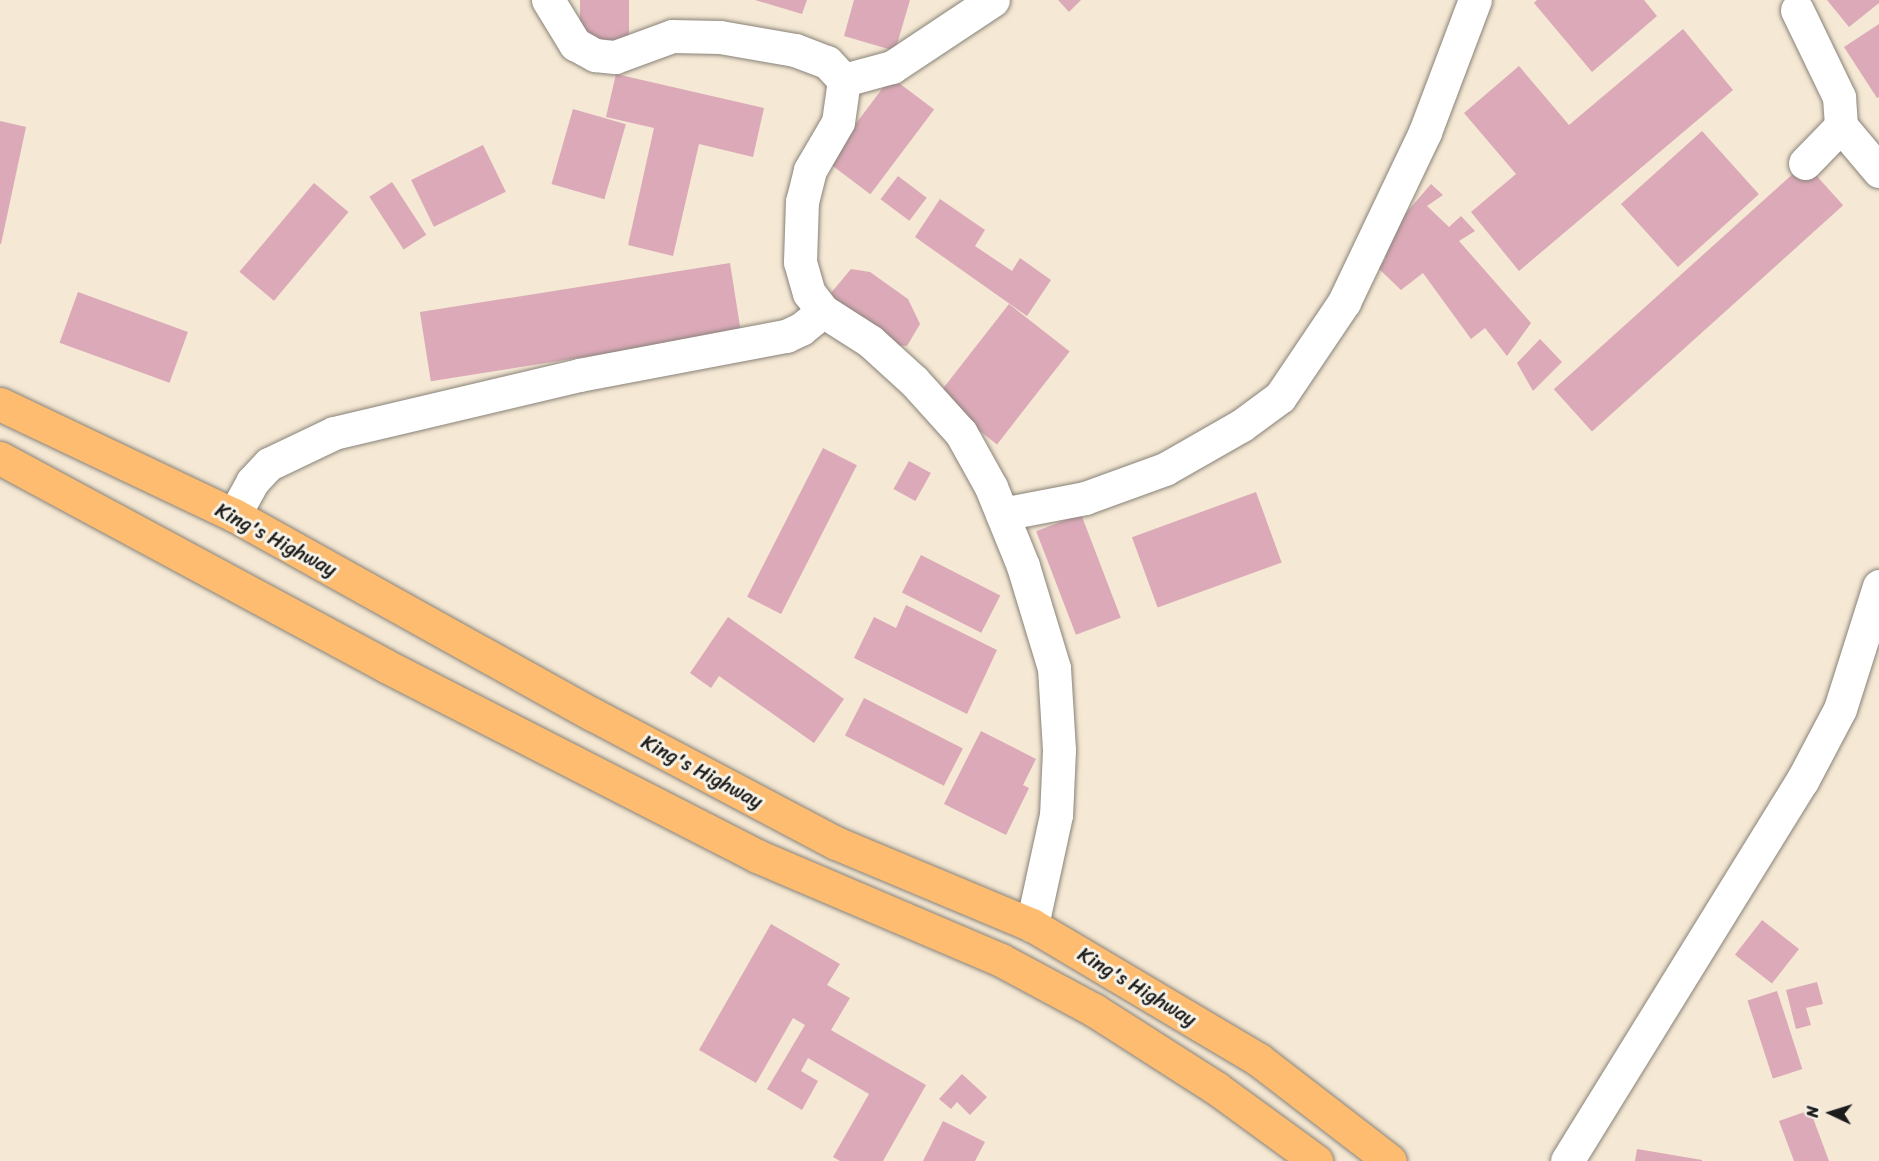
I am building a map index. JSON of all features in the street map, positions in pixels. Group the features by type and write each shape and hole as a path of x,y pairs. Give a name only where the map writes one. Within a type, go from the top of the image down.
{"highway":[{"name":"King's Highway","path":"0,404 234,515 592,714 836,843 1032,925 1259,1060 1390,1161"},
{"path":"0,458 386,666 757,856 1001,960 1094,1010 1300,1156"}],"street":[{"path":"548,0 575,44 595,55 615,57 672,36 720,37 795,50 827,62 844,80"},
{"path":"844,80 892,67 993,0"},
{"path":"1002,514 1085,498 1165,469 1242,425 1280,397 1344,302 1425,132 1474,0"},
{"path":"1797,10 1839,98 1841,126 1879,171"},
{"path":"844,80 838,122 810,170 802,201 800,262 809,293 823,311 879,349 914,381 961,433 1002,514 1023,566 1054,668 1059,750 1056,815 1032,925"},
{"path":"1805,163 1841,126"},
{"path":"234,515 252,482 269,464 334,434 579,375 786,336 801,329 823,311"},
{"path":"1567,1161 1802,781 1840,709 1879,586"}],"building":[{"path":"580,0 629,0 629,40 580,40"},
{"path":"755,0 807,0 802,14"},
{"path":"854,0 910,0 895,51 844,36"},
{"path":"1058,0 1081,0 1069,12"},
{"path":"1537,0 1644,0 1657,16 1592,72 1534,3"},
{"path":"1827,0 1879,0 1879,3 1849,27"},
{"path":"1879,24 1879,97 1877,98 1844,47"},
{"path":"1683,29 1733,90 1519,271 1471,212 1516,174 1464,113 1519,66 1569,125"},
{"path":"616,74 764,108 753,157 699,144 673,256 628,245 654,128 606,117"},
{"path":"891,77 934,109 870,194 827,162"},
{"path":"573,109 626,124 604,199 552,184"},
{"path":"0,121 26,127 1,244 0,244"},
{"path":"1702,131 1759,194 1678,267 1621,204"},
{"path":"483,145 506,192 434,227 411,180"},
{"path":"1805,163 1843,205 1592,432 1554,389"},
{"path":"898,176 927,198 909,221 881,199"},
{"path":"392,182 426,235 404,250 369,197"},
{"path":"314,183 348,212 274,301 239,272"},
{"path":"1431,184 1443,195 1427,206 1449,227 1461,216 1475,231 1459,241 1531,323 1507,356 1485,328 1471,339 1423,273 1401,290 1378,268 1386,258 1375,249"},
{"path":"940,199 985,230 975,246 1012,271 1020,258 1051,280 1027,316 915,237"},
{"path":"730,263 741,332 431,381 420,312"},
{"path":"851,269 870,272 908,299 920,324 907,346 884,344 843,315 831,293"},
{"path":"78,292 188,332 169,383 60,343"},
{"path":"1009,304 1070,351 997,444 936,397"},
{"path":"1540,339 1562,362 1533,391 1517,363"},
{"path":"823,448 857,465 781,614 747,597"},
{"path":"909,461 931,473 915,501 893,489"},
{"path":"1256,492 1282,562 1158,608 1132,537"},
{"path":"1081,514 1121,618 1076,635 1036,531"},
{"path":"921,555 1000,595 981,633 902,592"},
{"path":"906,605 997,650 967,714 854,658 874,617 896,628"},
{"path":"728,617 844,699 814,743 719,676 711,688 690,673"},
{"path":"864,698 963,748 944,786 845,735"},
{"path":"981,731 1036,759 1023,785 1029,788 1006,835 944,804"},
{"path":"1762,920 1799,949 1772,984 1735,955"},
{"path":"771,924 840,964 827,985 850,998 831,1030 926,1085 883,1161 840,1161 833,1157 869,1094 808,1058 801,1071 818,1081 802,1110 767,1089 805,1025 793,1018 756,1083 699,1050"},
{"path":"1817,982 1823,1004 1806,1008 1811,1025 1796,1029 1786,990"},
{"path":"1777,991 1802,1069 1773,1079 1748,1001"},
{"path":"962,1074 987,1097 970,1115 957,1102 951,1109 939,1099"},
{"path":"1810,1110 1829,1161 1794,1161 1779,1121"},
{"path":"943,1121 985,1142 975,1161 923,1161"},
{"path":"1637,1149 1702,1160 1702,1161 1635,1161"}]}
